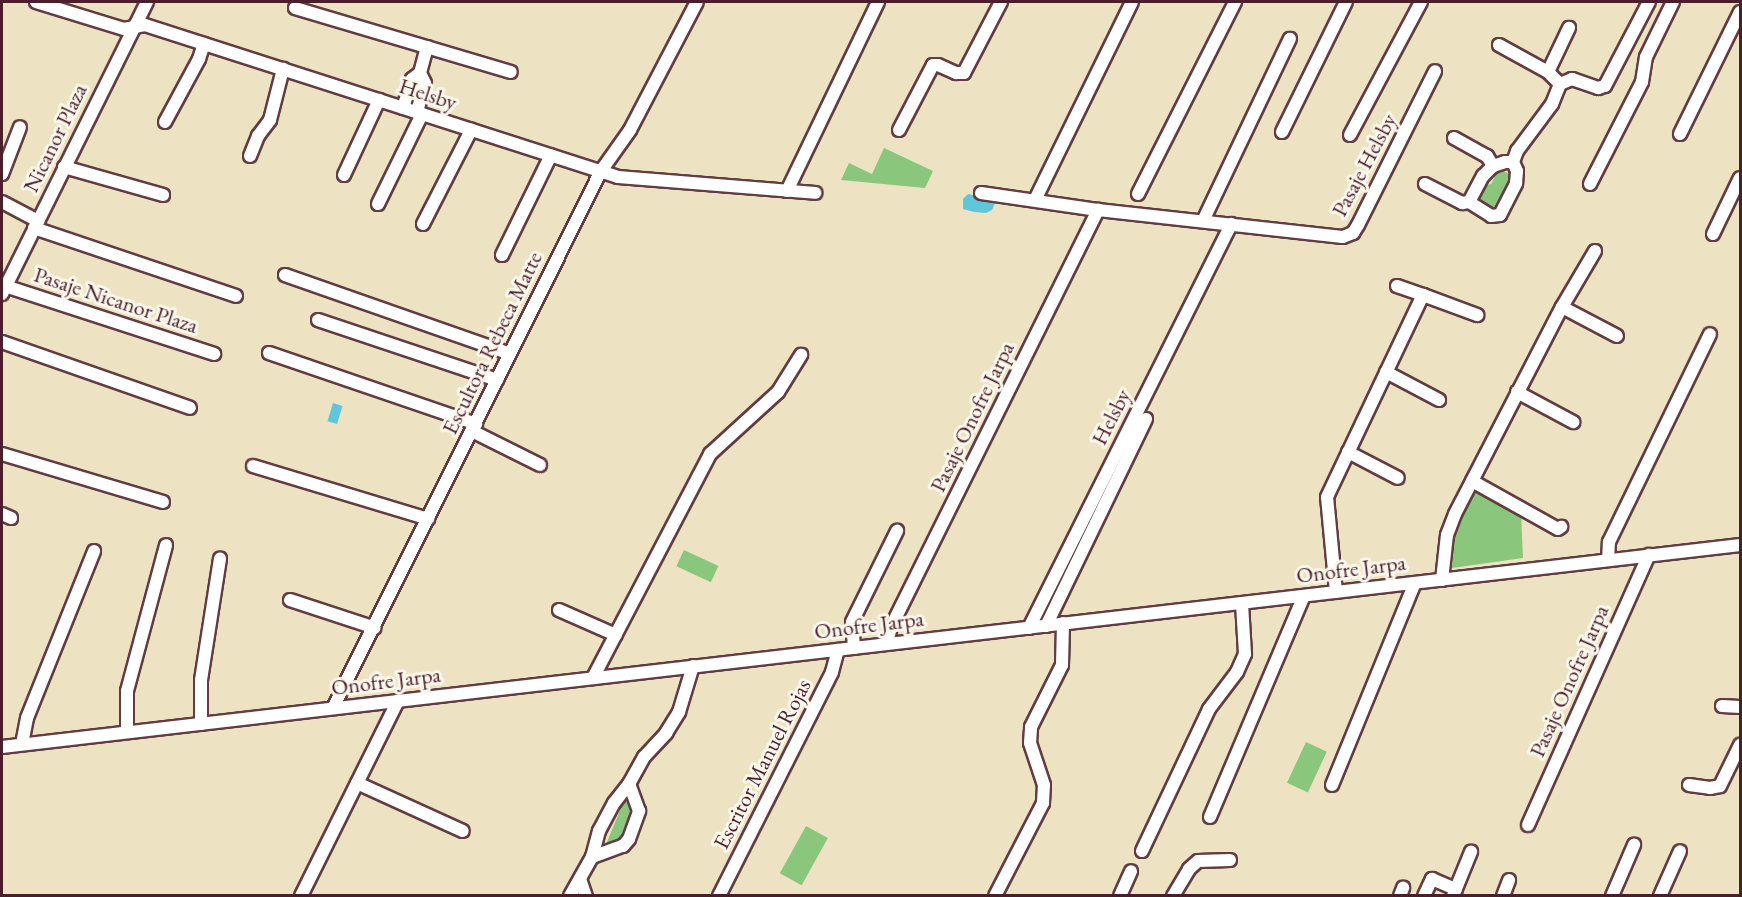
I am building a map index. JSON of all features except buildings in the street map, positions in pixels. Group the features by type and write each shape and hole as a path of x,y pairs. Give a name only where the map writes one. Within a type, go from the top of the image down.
{"street":[{"name":"Helsby","path":"36,2 124,29 146,25 618,177 815,193"},
{"name":"Nicanor Plaza","path":"3,290 147,2"},
{"name":"Escultora Rebeca Matte","path":"333,708 375,628 601,171 630,130 697,2"},
{"path":"787,191 878,2"},
{"path":"899,130 933,65 956,73 964,73 1001,2"},
{"path":"1035,200 1132,2"},
{"path":"1138,194 1234,2"},
{"path":"1282,132 1346,2"},
{"path":"1350,135 1421,2"},
{"path":"1513,162 1526,136 1552,104 1560,84 1572,79 1598,88 1605,86 1649,2"},
{"path":"1590,184 1642,82 1646,57 1673,2"},
{"path":"295,8 511,72"},
{"path":"1680,134 1740,12"},
{"path":"1548,72 1569,28"},
{"path":"1203,220 1290,39"},
{"path":"165,122 199,59 204,44"},
{"path":"1499,45 1548,72 1560,84"},
{"path":"403,108 412,79 420,74 427,47"},
{"path":"250,156 258,136 270,120 284,69"},
{"name":"Pasaje Helsby","path":"1231,224 1343,237 1353,233 1435,71"},
{"path":"378,204 420,113 425,83 420,74"},
{"path":"344,175 379,100"},
{"path":"2,174 20,127"},
{"path":"423,224 471,130"},
{"path":"1454,138 1486,156 1493,166"},
{"path":"502,255 551,155"},
{"path":"1469,202 1483,176 1493,166 1513,162"},
{"path":"1425,184 1462,203 1469,202 1491,216 1500,215 1516,183 1517,171 1513,162"},
{"path":"64,167 163,195"},
{"path":"1713,234 1740,178"},
{"path":"981,193 1098,210 1231,224"},
{"name":"Pasaje Nicanor Plaza","path":"2,202 36,225 236,296"},
{"name":"Pasaje Onofre Jarpa","path":"887,644 891,627 1098,210"},
{"name":"Helsby","path":"1029,627 1231,224"},
{"path":"1442,580 1448,535 1472,481 1562,307 1595,251"},
{"path":"285,275 510,354"},
{"path":"1397,286 1477,315"},
{"name":"Pasaje Nicanor Plaza","path":"3,290 214,354"},
{"path":"1336,592 1326,497 1423,295"},
{"path":"1562,307 1617,336"},
{"path":"318,320 497,380"},
{"path":"1608,560 1609,542 1710,334"},
{"path":"2,342 190,408"},
{"path":"269,353 474,427 540,465"},
{"path":"593,678 710,454 778,392 801,355"},
{"path":"1386,372 1439,400"},
{"path":"1518,392 1573,422"},
{"path":"1046,626 1146,419"},
{"path":"1348,452 1398,478"},
{"path":"2,454 163,502"},
{"path":"253,466 428,519"},
{"path":"1472,481 1558,529 1561,527"},
{"path":"854,648 852,622 897,531"},
{"path":"127,732 127,691 166,545"},
{"name":"Onofre Jarpa","path":"2,747 1740,545"},
{"path":"22,744 27,718 94,551"},
{"name":"Pasaje Onofre Jarpa","path":"1528,825 1650,555"},
{"path":"201,724 201,680 220,558"},
{"path":"1332,785 1415,583"},
{"path":"1210,817 1304,596"},
{"path":"290,600 375,628"},
{"path":"1142,851 1209,709 1237,672 1245,654 1242,603"},
{"path":"559,610 616,635"},
{"path":"995,896 1043,803 1044,785 1030,743 1031,727 1062,665 1063,624"},
{"name":"Escritor Manuel Rojas","path":"719,896 832,672 838,650"},
{"path":"570,896 592,856 599,831 614,803 629,784 644,757 666,732 679,712 693,666"},
{"path":"300,896 398,701"},
{"path":"1722,706 1740,707"},
{"path":"1689,785 1710,788 1720,786 1740,745"},
{"path":"357,783 463,831"},
{"path":"592,856 624,846 629,839 639,811 629,784"},
{"path":"1612,896 1634,845"},
{"path":"1660,896 1680,851"},
{"path":"1424,896 1432,879 1454,892 1471,852"},
{"path":"1173,896 1189,869 1198,861 1230,860"},
{"path":"1120,896 1131,871"},
{"path":"580,879 586,896"},
{"path":"1503,896 1509,880"}],"green space":[{"path":"884,148 933,171 925,188 841,180 849,163 872,174"},
{"path":"1499,169 1514,176 1495,211 1476,201 1485,185 1491,184"},
{"path":"1476,487 1521,512 1523,558 1452,568 1453,536"},
{"path":"684,550 718,566 711,582 676,566"},
{"path":"1306,742 1327,752 1308,793 1287,783"},
{"path":"629,801 633,810 618,846 607,842 623,803"},
{"path":"806,826 828,838 802,885 780,873"}],"water":[{"path":"968,194 992,199 995,203 992,210 986,213 963,209 963,199"},
{"path":"333,403 343,406 337,424 327,421"}]}
